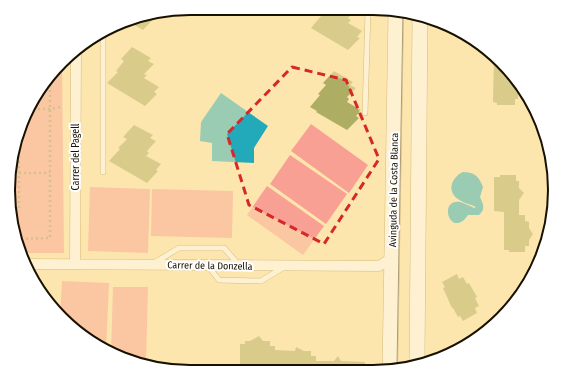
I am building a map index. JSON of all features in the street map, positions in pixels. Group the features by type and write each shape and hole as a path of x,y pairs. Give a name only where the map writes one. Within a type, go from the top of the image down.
{"street":[{"name":"Avinguda de la Costa Blanca","path":"390,364 396,16"},
{"path":"417,359 420,22"},
{"name":"Carrer del Pagell","path":"74,264 76,57"},
{"name":"Carrer de la Donzella","path":"32,264 379,266 392,258"}],"lane":[{"path":"365,113 368,15"},
{"path":"103,38 103,172"},
{"path":"150,265 179,248 224,248 239,265"},
{"path":"207,265 220,280 261,281 286,266"}],"path":[{"path":"22,239 50,238 50,84"},
{"path":"35,109 62,107"},
{"path":"16,209 19,209 20,150"},
{"path":"19,173 50,173"}],"highlighted area":[{"path":"292,67 346,80 379,159 324,244 249,205 227,134"}],"shaded area":[{"path":"62,70 64,253 27,253 18,224 15,201 16,167 24,134 38,102"},
{"path":"311,124 368,165 349,193 291,151"},
{"path":"290,155 347,194 326,224 270,184"},
{"path":"267,186 324,226 303,255 247,215"},
{"path":"90,187 150,189 148,253 88,251"},
{"path":"152,189 233,191 232,238 151,236"},
{"path":"62,281 109,283 106,344 83,329 61,308"},
{"path":"113,287 148,287 146,359 123,352 111,346"}],"water":[{"path":"221,93 268,126 254,148 254,163 212,161 212,143 200,141 201,122"},
{"path":"463,172 474,174 480,180 483,187 480,197 483,204 483,211 479,215 468,215 462,221 456,223 449,217 449,206 453,203 460,202 474,208 476,207 460,200 454,196 452,192 451,188 453,181"}],"building":[{"path":"322,15 351,15 348,18 351,20 348,23 362,31 357,37 360,38 348,50 311,28"},
{"path":"154,19 143,30 133,24"},
{"path":"132,47 151,58 148,61 154,64 144,74 147,75 144,78 159,87 154,92 157,94 145,106 107,83 118,72 116,71 124,61 121,59"},
{"path":"494,63 518,92 518,99 515,99 515,105 497,105 497,103 493,102"},
{"path":"334,71 353,82 350,85 356,88 347,97 349,99 347,102 361,110 356,116 359,118 347,130 310,107 326,85 323,83"},
{"path":"134,125 153,135 150,138 156,141 147,151 149,153 146,156 161,164 156,170 158,171 147,183 109,161 120,149 118,148 127,139 123,137"},
{"path":"500,175 516,175 516,181 519,181 519,188 524,193 519,200 519,215 525,215 525,221 529,222 529,228 533,234 529,240 529,246 525,246 525,252 509,252 509,250 504,250 504,212 494,211 494,177 500,177"},
{"path":"457,274 459,279 463,277 467,284 469,283 477,297 475,298 479,306 475,308 477,313 463,321 460,316 458,317 452,308 443,288 445,287 442,282"},
{"path":"259,336 263,341 270,341 270,346 275,346 275,350 295,351 296,347 304,351 311,351 311,356 316,356 316,361 334,361 338,356 341,361 365,362 365,365 240,365 240,344 245,344 245,341 250,341"}],"tram line":[{"path":"397,364 403,17"}]}
